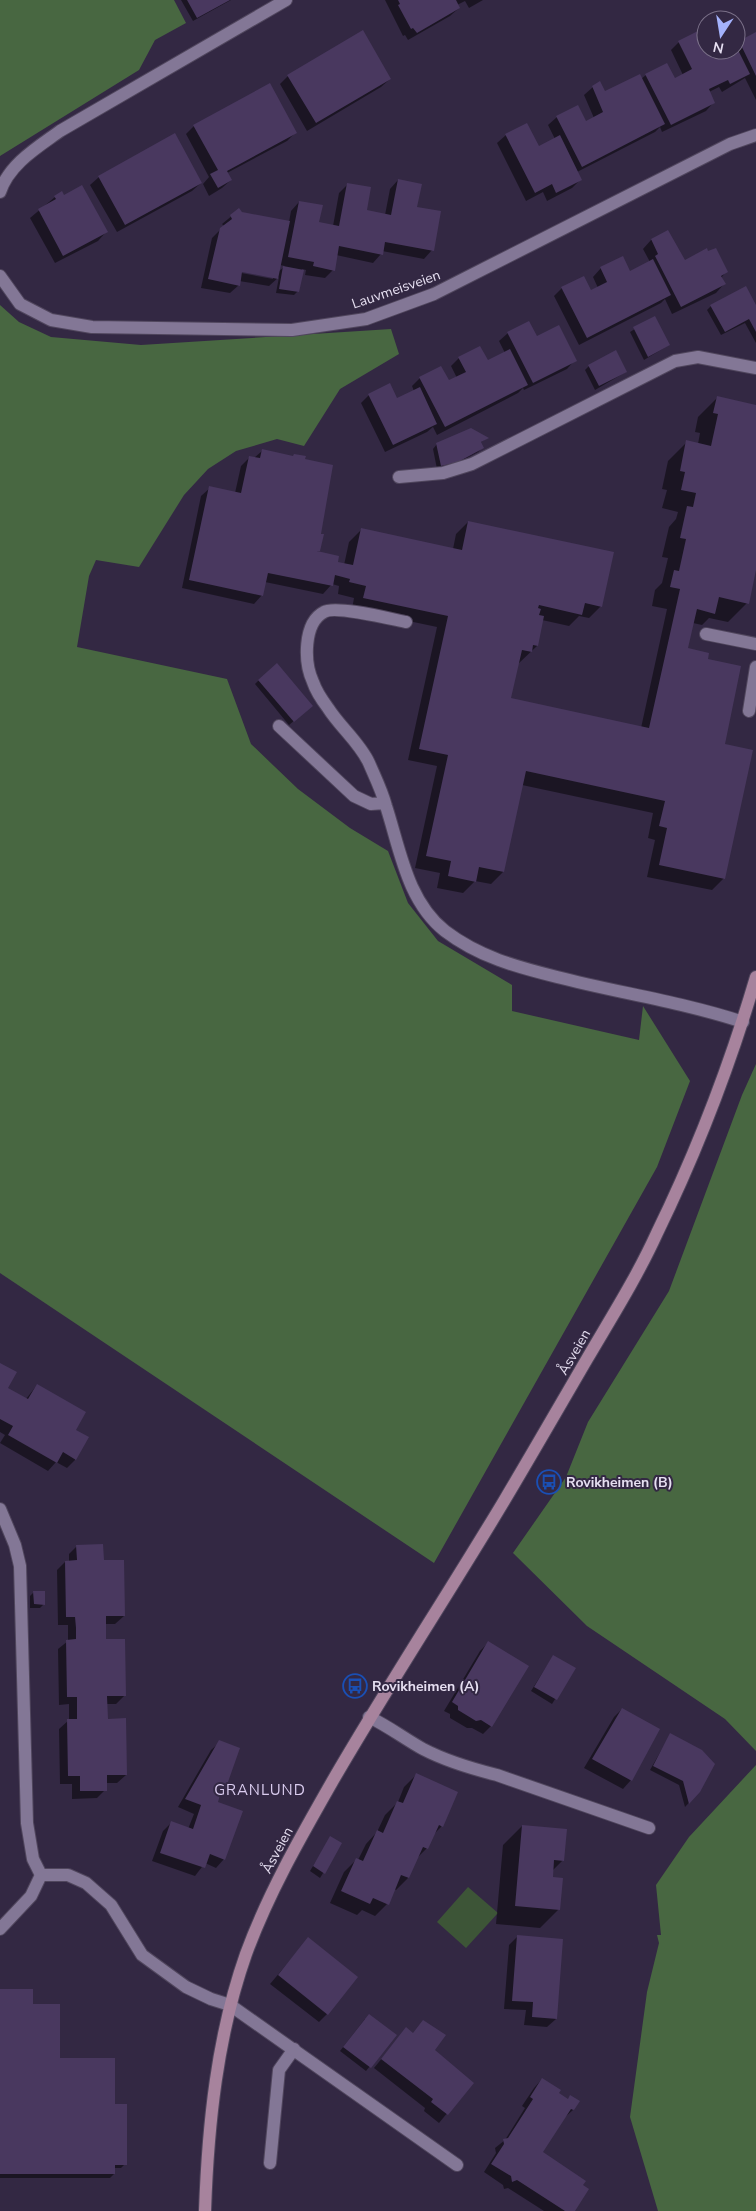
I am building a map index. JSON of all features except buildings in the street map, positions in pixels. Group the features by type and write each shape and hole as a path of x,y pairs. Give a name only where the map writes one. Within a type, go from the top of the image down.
{"street":[{"path":"0,192 3,182 27,154 60,131 286,0"},
{"name":"Lauvmeisveien","path":"0,276 20,304 51,320 92,327 292,330 366,319 434,294 730,144 756,135"},
{"path":"399,477 443,473 472,464 675,361 698,357 756,368"},
{"path":"406,622 340,610 324,611 312,623 306,647 312,680 328,709 368,760 385,803 409,882 423,908 444,930 472,949 505,964 702,1010 743,1022"},
{"path":"706,634 756,644"},
{"path":"749,711 756,667"},
{"path":"279,726 354,796 371,804 385,803"},
{"name":"Åsveien","path":"205,2211 206,2164 219,2058 230,2005 246,1955 269,1898 295,1847 369,1717 503,1502 630,1286 657,1235 684,1174 743,1022 756,977"},
{"path":"0,1509 15,1545 20,1566 27,1823 33,1859 41,1876"},
{"path":"369,1717 391,1728 424,1749 479,1770 649,1828"},
{"path":"41,1876 68,1875 86,1883 110,1905 142,1955 186,1987 211,1999 230,2005 457,2165"},
{"path":"0,1929 31,1896 41,1876"},
{"path":"270,2163 279,2070 294,2049"}],"green space":[{"path":"0,0 174,0 186,23 155,40 139,70 0,156"},
{"path":"0,305 19,322 51,337 141,345 391,329 399,354 340,389 304,446 277,439 236,451 208,469 184,495 139,567 96,560 89,576 77,647 227,679 251,744 298,789 350,828 388,851 408,903 438,941 512,985 512,1011 639,1040 643,1006 690,1081 657,1167 434,1563 0,1273"},
{"path":"756,1064 756,1751 725,1719 587,1626 513,1553 566,1477 588,1422 669,1291 742,1095"},
{"path":"756,1765 756,2211 658,2211 630,2117 647,1992 659,1943 657,1935 661,1935 656,1885 689,1837"},
{"path":"468,1887 498,1913 466,1948 437,1922"}],"place":[{"name":"Rovikheimen (B)","path":"549,1482"},
{"name":"Rovikheimen (A)","path":"355,1686"}],"district":[{"name":"GRANLUND","path":"260,1790"}]}
